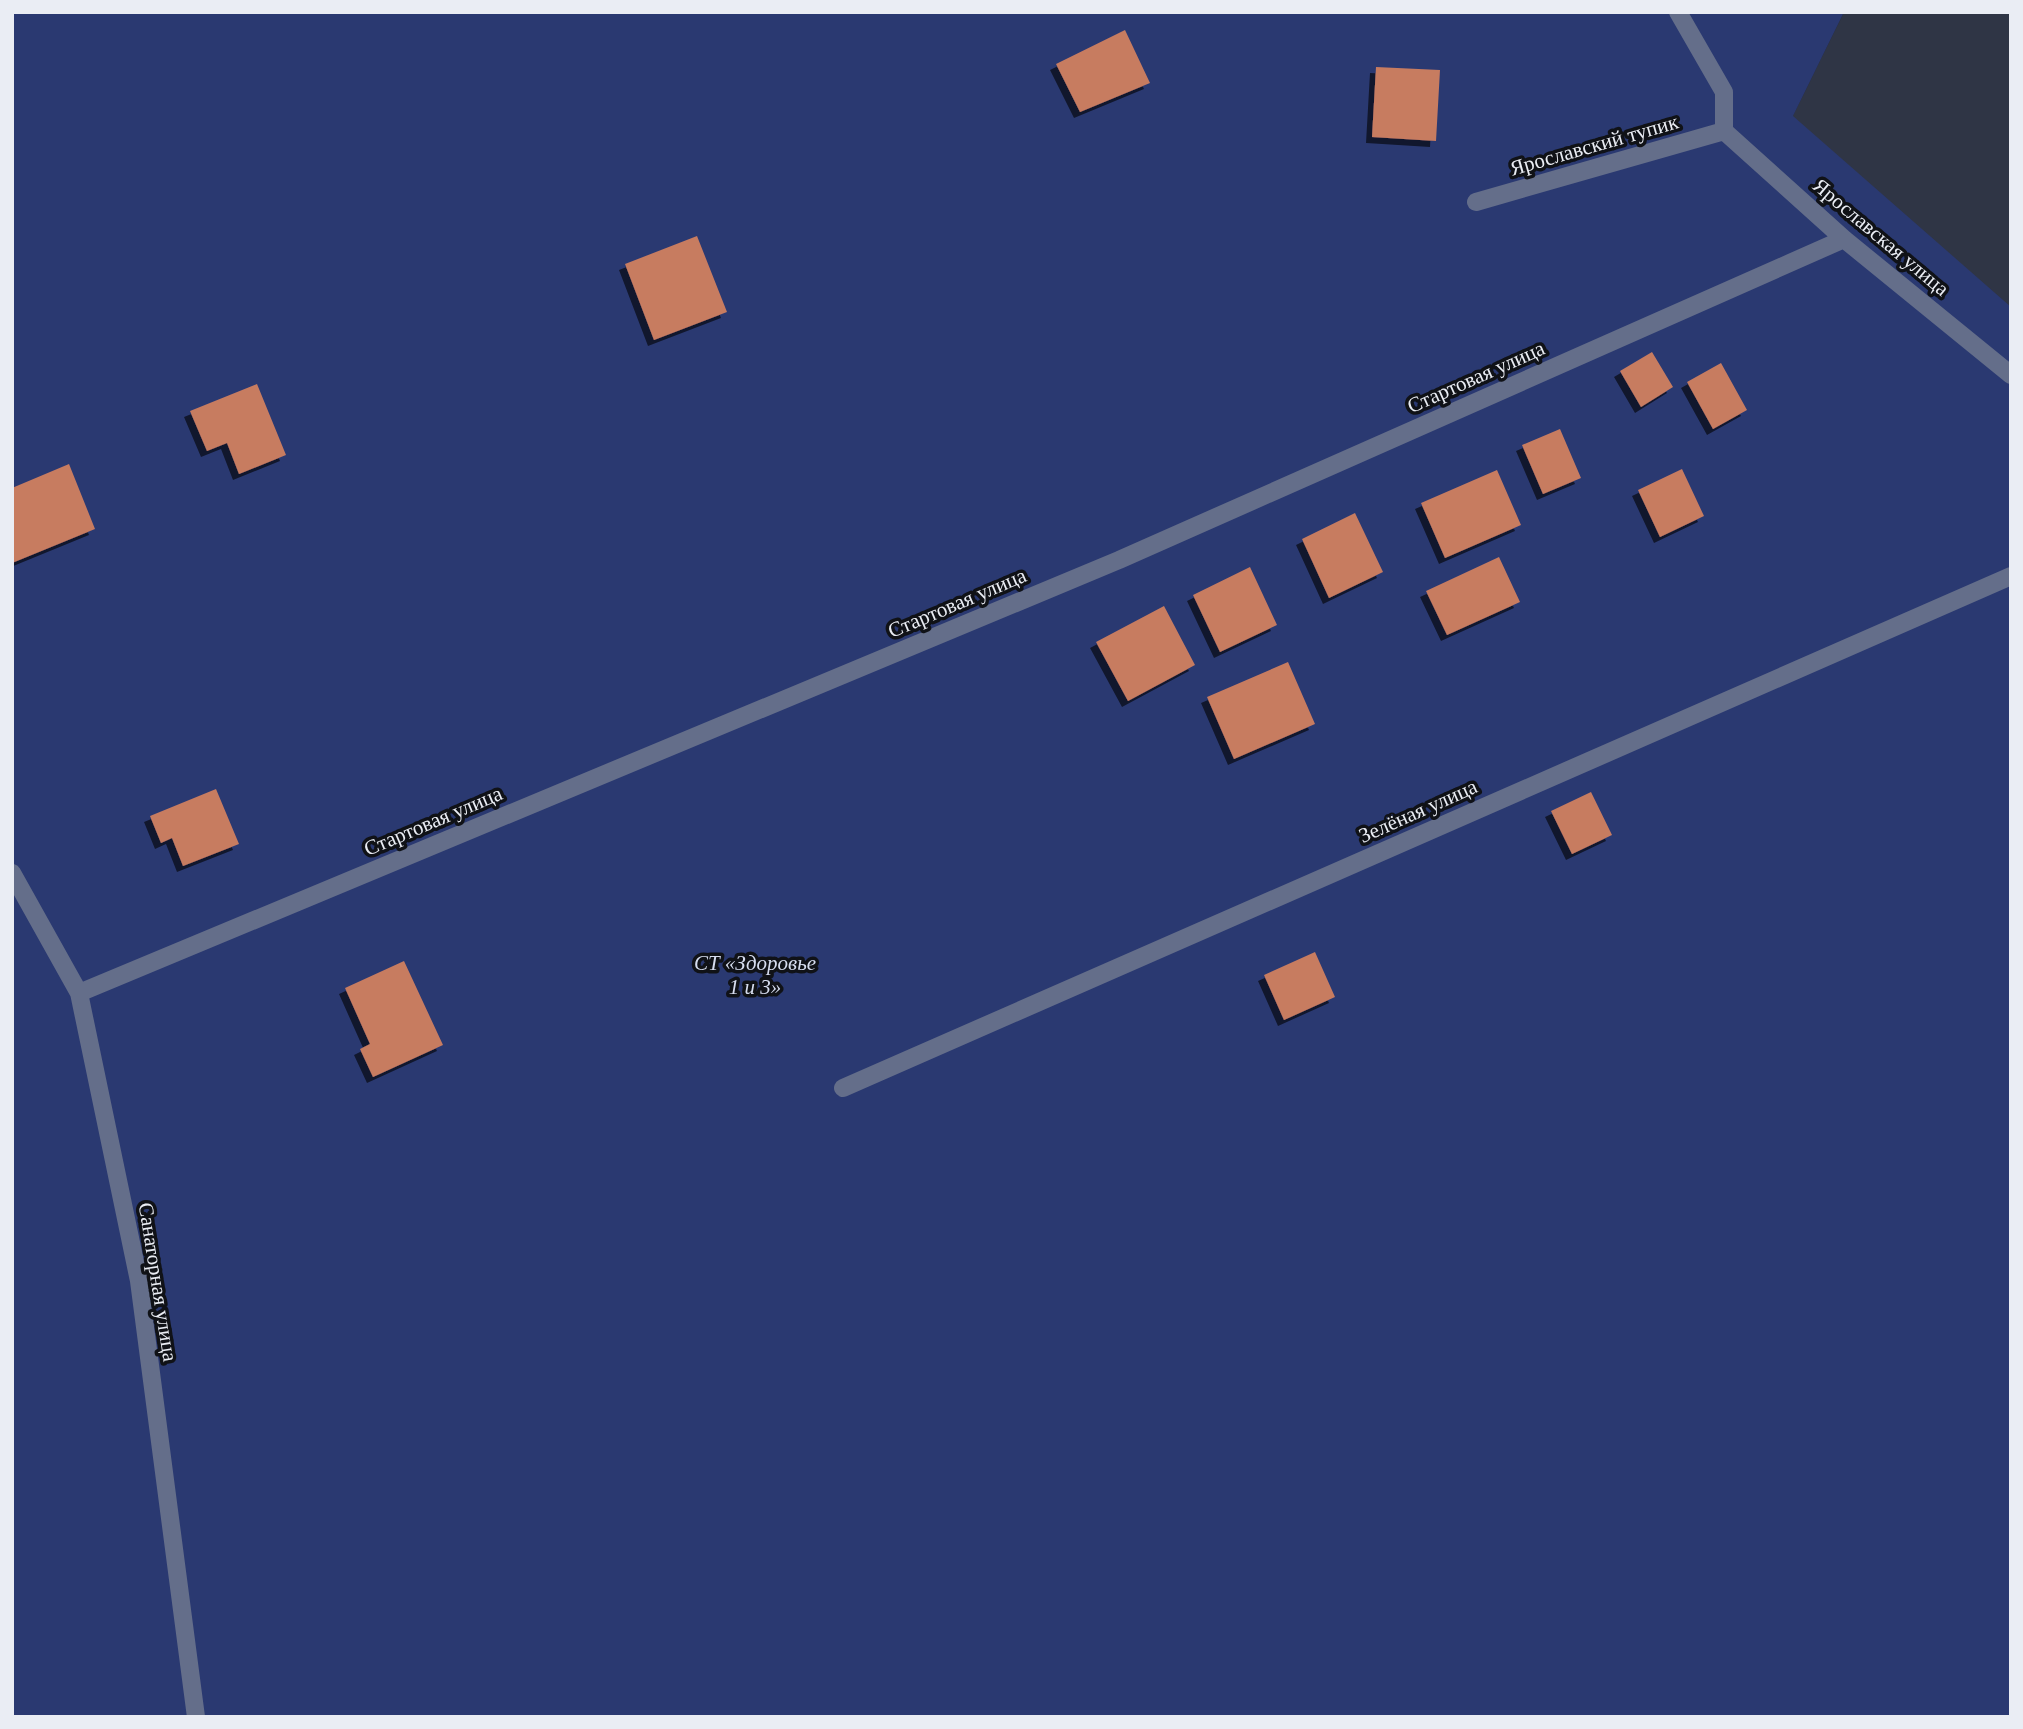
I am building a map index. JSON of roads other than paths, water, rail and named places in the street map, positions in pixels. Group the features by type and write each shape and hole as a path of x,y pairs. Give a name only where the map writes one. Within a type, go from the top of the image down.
{"street":[{"path":"1678,12 1724,92 1724,131"},
{"name":"Ярославский тупик","path":"1476,202 1724,131"},
{"name":"Ярославская улица","path":"1724,131 1844,239 2011,374"},
{"name":"Стартовая улица","path":"79,993 1119,560 1844,239"},
{"name":"Зелёная улица","path":"843,1088 2011,576"},
{"name":"Санаторная улица","path":"12,873 79,993 138,1281 196,1717"}],"park label":[{"name":"СТ «Здоровье 1 и 3»","path":"755,975"}]}
